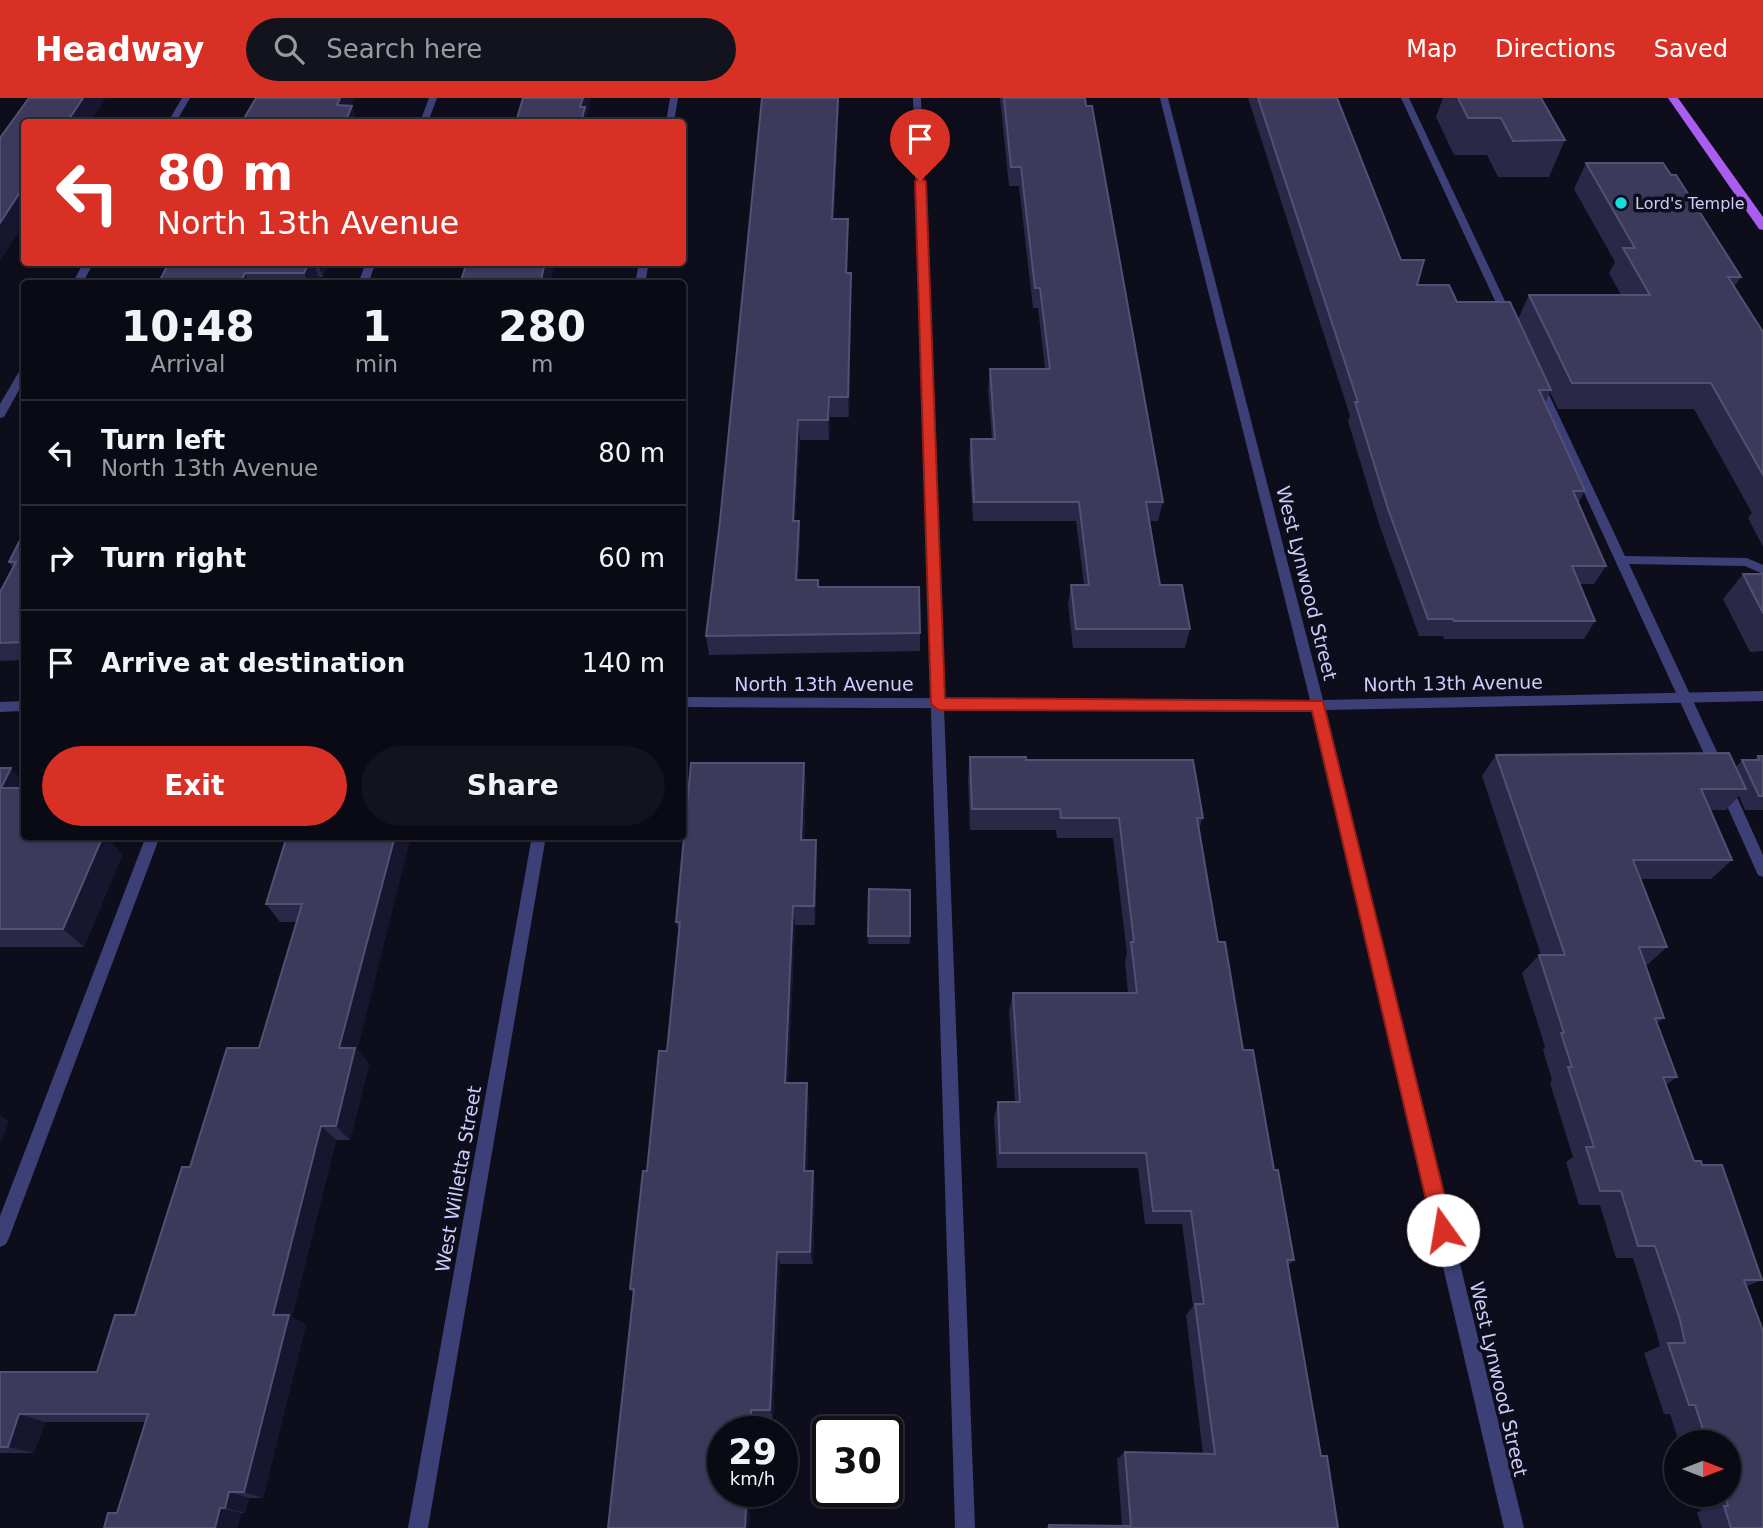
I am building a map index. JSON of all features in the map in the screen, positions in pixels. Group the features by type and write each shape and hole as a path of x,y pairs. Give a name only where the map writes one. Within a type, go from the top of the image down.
{"main road":[{"path":"1674,98 1763,226"}],"street":[{"path":"174,119 186,98"},
{"path":"425,119 433,98"},
{"path":"670,119 674,98"},
{"path":"917,98 965,1528"},
{"name":"West Lynwood Street","path":"1164,98 1318,705 1514,1528"},
{"path":"1405,98 1511,325"},
{"path":"1535,375 1763,871"},
{"path":"0,414 21,377"},
{"path":"1622,560 1747,562 1763,570"},
{"name":"North 13th Avenue","path":"686,702 1318,705 1763,696"},
{"path":"0,707 21,706"},
{"path":"0,1238 151,840"},
{"name":"West Willetta Street","path":"418,1528 538,840"}],"building":[{"path":"29,98 83,98 69,119 21,119 21,191 0,223 0,138"},
{"path":"256,98 340,98 337,105 352,106 346,119 244,119"},
{"path":"523,98 583,98 580,107 585,107 582,119 517,119"},
{"path":"762,98 838,98 832,219 848,219 846,273 851,273 848,397 829,397 828,420 798,420 793,521 799,521 796,580 818,580 818,587 919,587 920,633 706,636"},
{"path":"1004,98 1085,98 1086,106 1092,106 1163,502 1146,502 1160,585 1182,585 1190,629 1076,629 1071,585 1089,585 1079,502 974,502 971,439 995,439 990,369 1050,369 1040,288 1035,288 1021,167 1011,167"},
{"path":"1258,98 1337,98 1401,260 1424,260 1417,285 1449,285 1457,302 1510,302 1551,390 1539,390 1585,491 1573,491 1606,566 1572,566 1595,621 1428,619 1388,509 1355,402 1358,402"},
{"path":"1458,98 1541,98 1565,140 1513,141 1501,118 1468,118"},
{"path":"1586,163 1663,163 1671,175 1676,175 1741,277 1728,277 1763,332 1763,475 1711,383 1572,383 1529,295 1650,295 1623,248 1635,248"},
{"path":"167,266 307,266 304,273 245,273 242,280 160,280"},
{"path":"466,266 544,266 541,280 461,280"},
{"path":"21,538 21,642 0,643 0,592 16,562 9,562"},
{"path":"1743,574 1763,574 1763,613"},
{"path":"1729,753 1746,789 1701,789 1732,860 1633,860 1667,947 1639,947 1664,1018 1655,1018 1677,1077 1663,1077 1694,1161 1701,1161 1702,1165 1722,1165 1762,1280 1744,1280 1763,1331 1763,1528 1731,1528 1724,1507 1741,1507 1741,1430 1703,1430 1695,1405 1689,1405 1668,1343 1685,1343 1655,1246 1638,1246 1621,1191 1600,1191 1586,1147 1594,1147 1568,1067 1572,1067 1561,1033 1564,1033 1539,955 1565,955 1496,755"},
{"path":"1758,756 1763,756 1763,796 1759,796 1742,760 1760,760"},
{"path":"970,757 1026,757 1026,760 1193,760 1203,818 1197,818 1218,942 1225,942 1243,1050 1253,1050 1274,1170 1278,1170 1294,1260 1287,1260 1321,1456 1327,1456 1338,1528 1049,1528 1049,1525 1131,1526 1125,1452 1215,1454 1195,1304 1204,1304 1191,1211 1153,1211 1146,1153 1000,1153 998,1102 1020,1102 1013,993 1137,993 1131,942 1134,942 1119,818 1061,818 1060,809 972,809"},
{"path":"691,763 804,763 801,840 816,840 814,906 793,906 785,1083 807,1083 804,1171 813,1171 810,1252 777,1252 770,1410 751,1410 751,1416 707,1416 707,1507 746,1507 745,1528 608,1528 634,1289 630,1289 643,1171 647,1171 659,1051 667,1051 680,922 676,922 684,840 686,840"},
{"path":"0,768 11,768 1,788 21,788 21,840 101,840 63,929 0,929"},
{"path":"286,840 394,840 339,1048 355,1048 336,1126 321,1126 273,1315 289,1315 244,1492 229,1492 225,1508 220,1508 215,1528 104,1528 108,1513 117,1513 148,1414 19,1414 8,1447 0,1447 0,1372 97,1372 115,1315 135,1315 182,1167 190,1167 227,1048 259,1048 302,904 266,904"},
{"path":"869,889 910,890 910,936 868,936"}],"place":[{"name":"Lord's Temple","path":"1621,203"}],"route":[{"path":"920,181 938,704 1318,705 1443,1230"}]}
